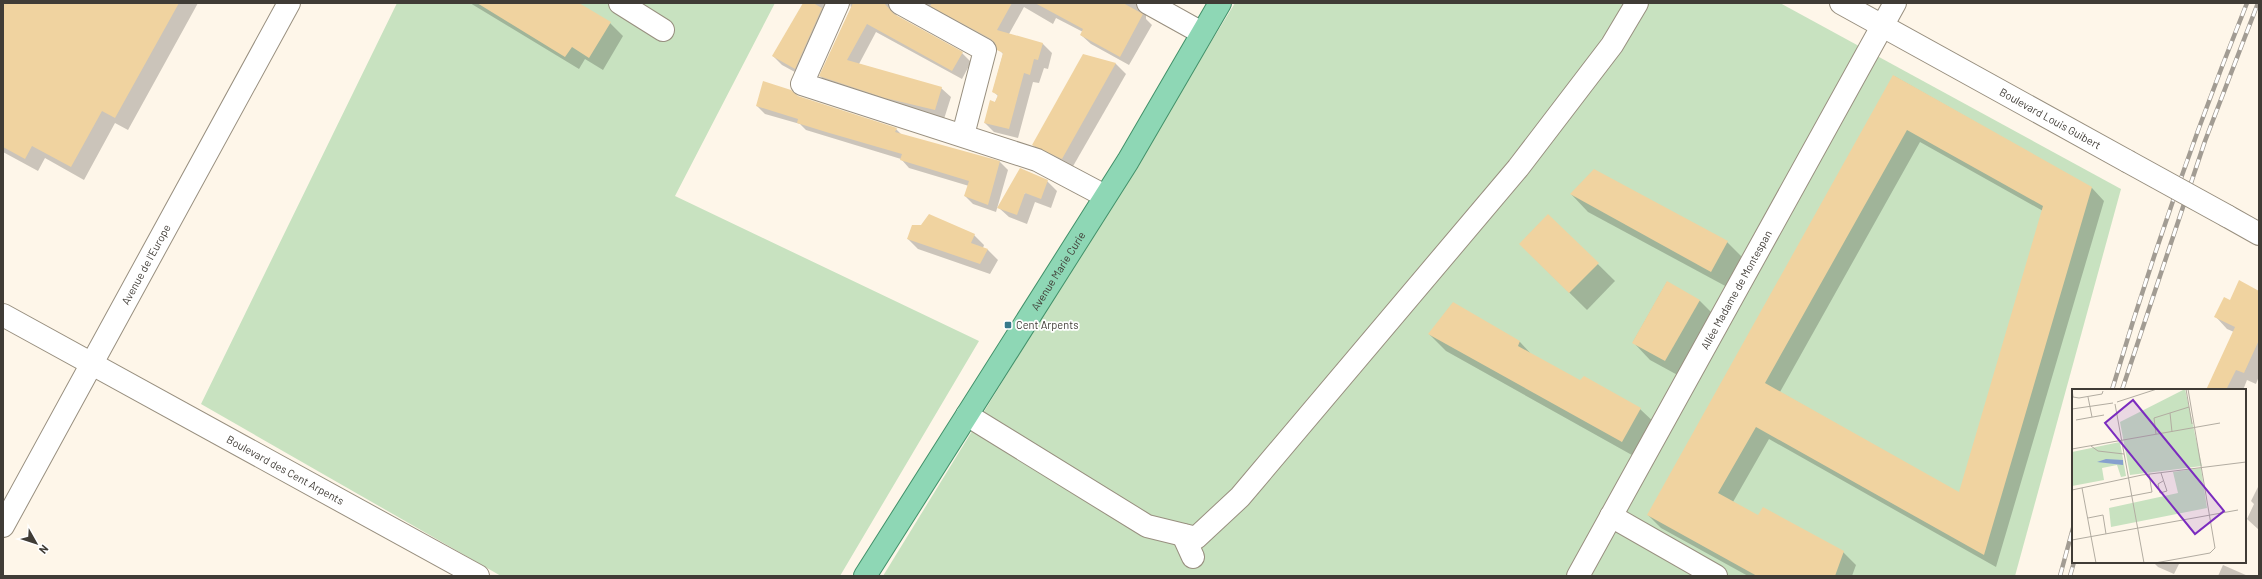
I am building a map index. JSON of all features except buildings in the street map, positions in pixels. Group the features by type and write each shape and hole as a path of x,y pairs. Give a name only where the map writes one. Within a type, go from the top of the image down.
{"main road":[{"name":"Avenue Marie Curie","path":"865,576 1105,196 1220,3"}],"street":[{"name":"Avenue de l'Europe","path":"3,526 289,3"},
{"path":"620,3 663,30"},
{"path":"838,3 802,84 963,134 1037,160 1071,176 1105,196"},
{"path":"900,3 985,50 963,134"},
{"path":"1148,3 1202,33"},
{"path":"967,415 1147,526 1196,538 1240,497 1518,168 1612,45 1637,3"},
{"name":"Boulevard Louis Guibert","path":"1841,3 2259,234"},
{"name":"Allée Madame de Montespan","path":"1578,576 1895,3"},
{"name":"Boulevard des Cent Arpents","path":"3,315 478,576"},
{"path":"1611,516 1716,576"},
{"path":"1183,535 1194,557"}],"green space":[{"path":"397,3 775,3 675,196 979,341 840,576 501,576 201,404"},
{"path":"1235,3 1780,3 2121,189 2015,576 883,576"}],"railway":[{"path":"2112,389 2142,292 2175,195 2247,3"},
{"path":"2122,389 2205,141 2258,3"},
{"path":"2060,576 2072,532"},
{"path":"2070,576 2074,563"}],"place":[{"name":"Cent Arpents","path":"1008,325"}]}
